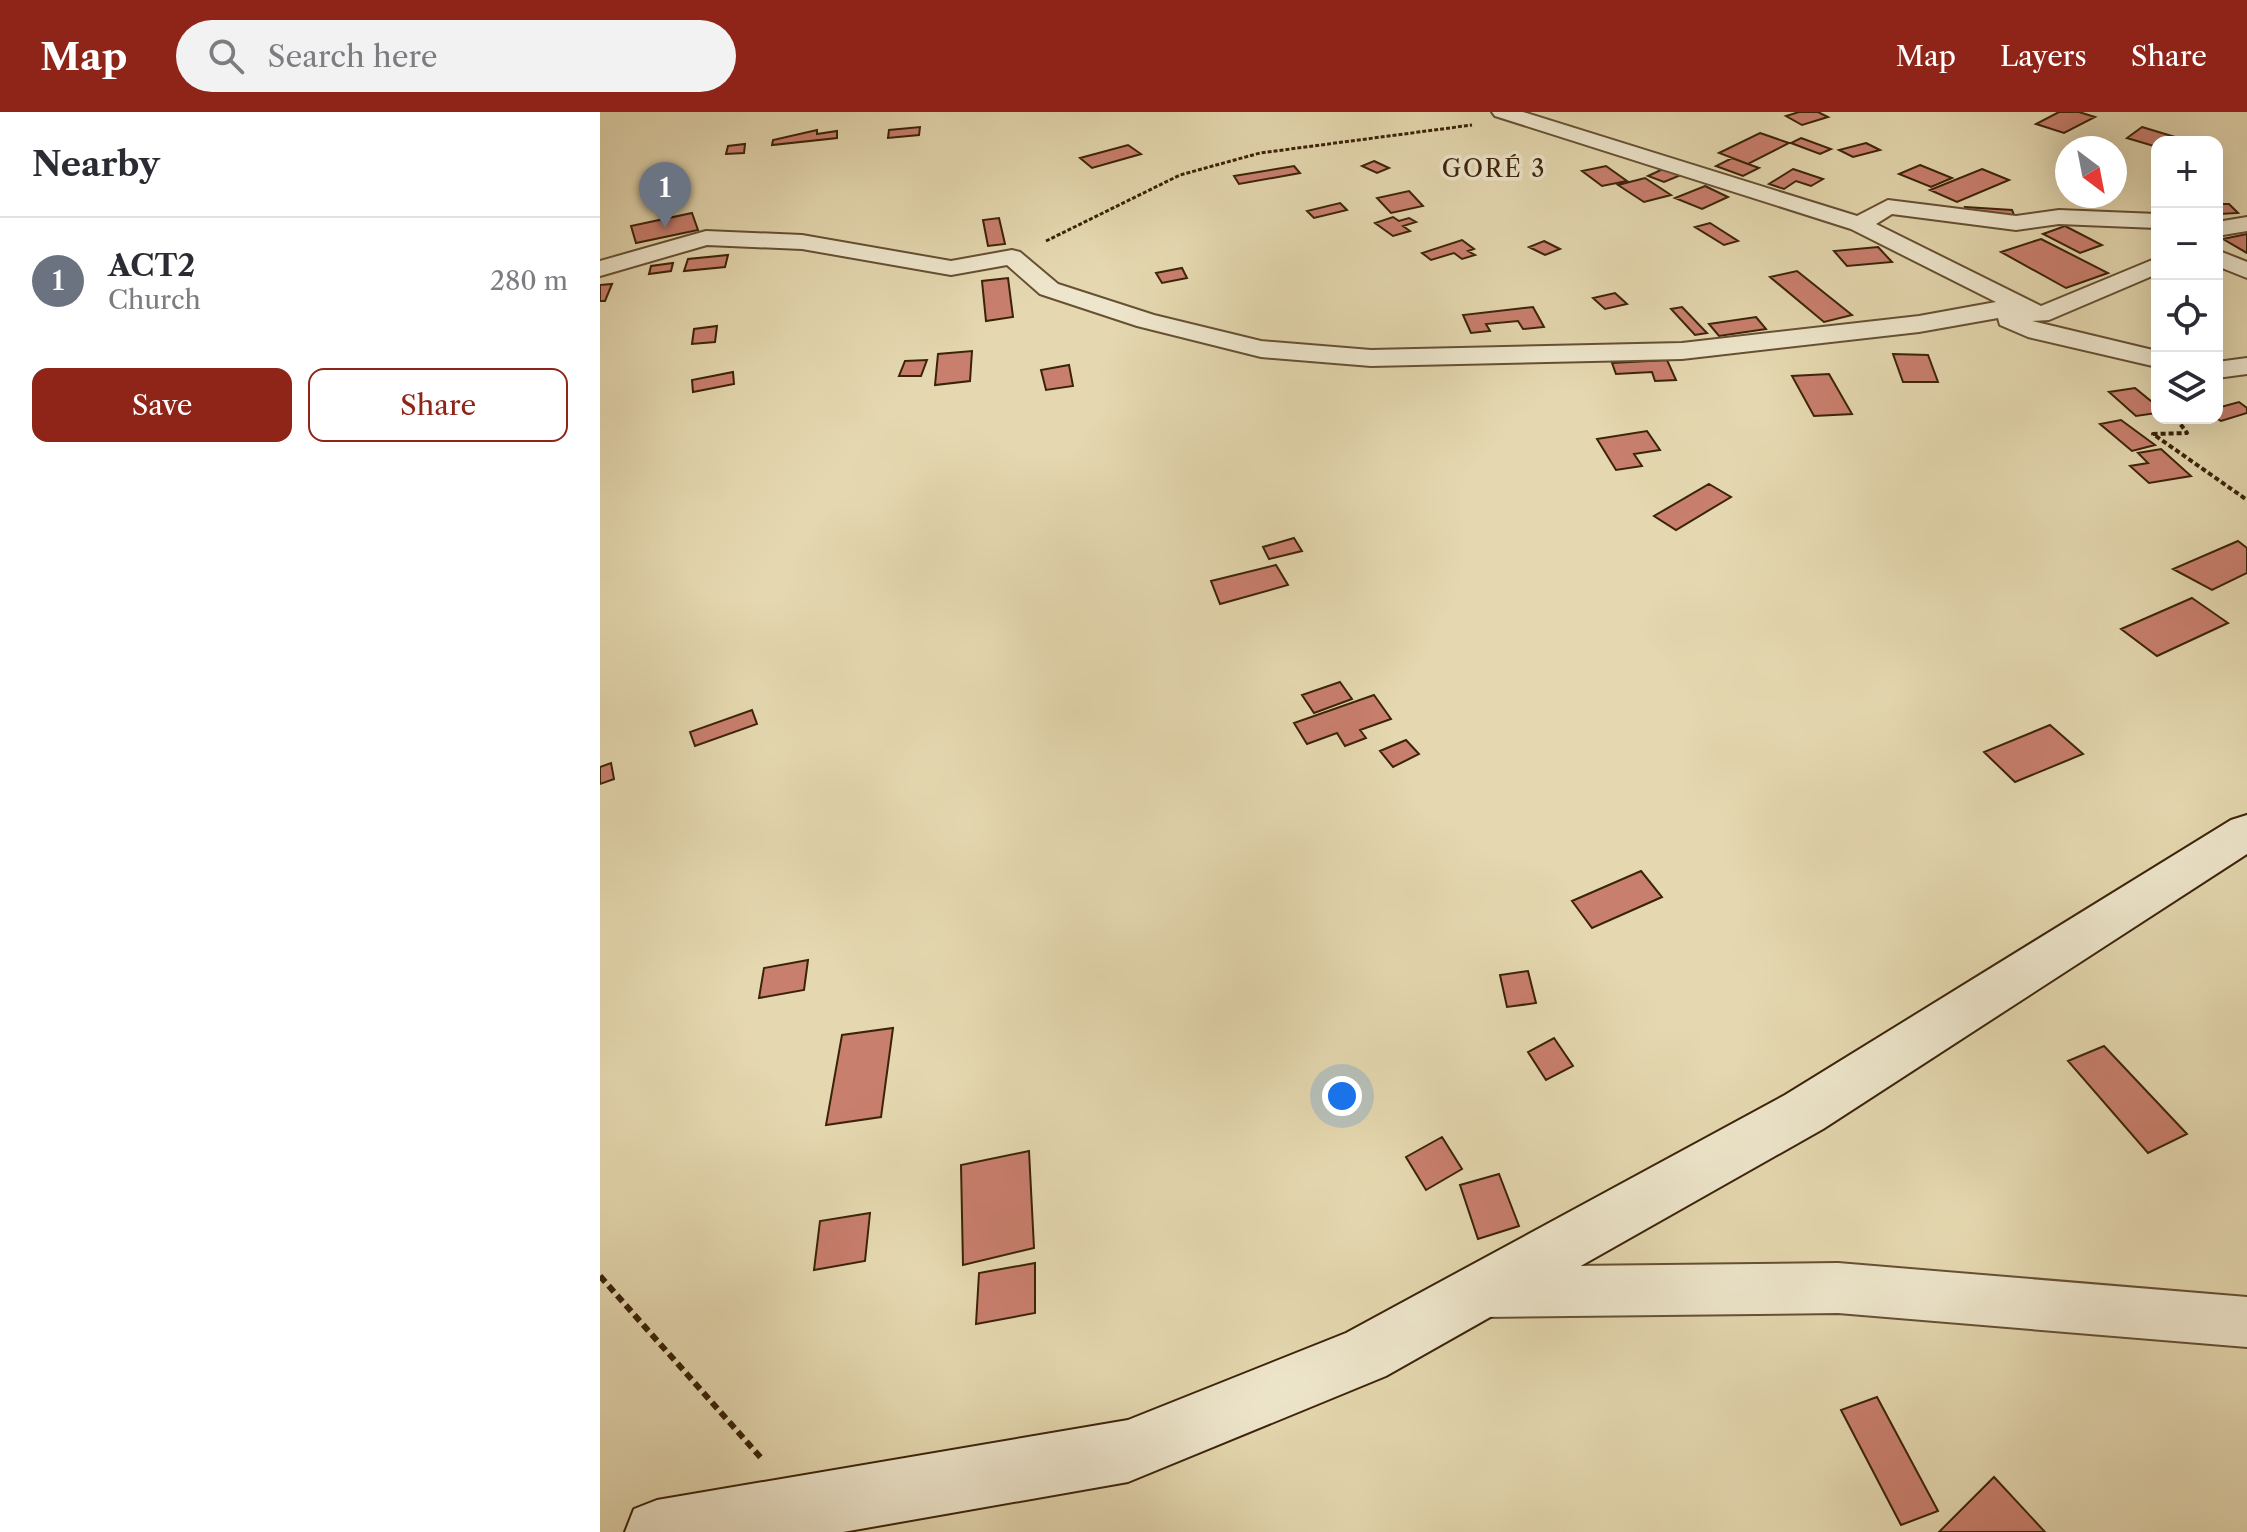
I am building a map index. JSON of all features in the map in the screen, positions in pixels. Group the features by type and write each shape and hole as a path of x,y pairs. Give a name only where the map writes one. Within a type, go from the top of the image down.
{"main road":[{"path":"657,1532 1128,1451 1365,1355 1804,1112 2247,832"}],"street":[{"path":"1518,114 1859,224 2040,315 2151,268"},
{"path":"1859,224 1888,207 2016,223 2059,217 2151,221"},
{"path":"2223,223 2247,224"},
{"path":"2223,228 2247,224"},
{"path":"600,269 706,238 802,242 951,268 1012,257 1049,289 1146,321 1261,349 1371,358 1682,351 1844,334 1984,314 2017,304"},
{"path":"2223,260 2247,271"},
{"path":"1984,314 2037,332 2151,358"},
{"path":"2223,369 2247,366"},
{"path":"1482,1292 1838,1288 2247,1322"}],"path":[{"path":"1012,257 1193,172 1260,153 1518,114"},
{"path":"2180,424 2187,433 2153,434 2247,500"},
{"path":"600,1276 806,1508"}],"building":[{"path":"1818,112 1828,117 1802,125 1786,116"},
{"path":"2059,112 2079,112 2095,117 2064,133 2036,124"},
{"path":"920,127 919,135 888,138 889,130"},
{"path":"2142,127 2172,136 2151,136 2151,145 2127,138"},
{"path":"817,130 817,134 837,131 837,138 772,145 773,140"},
{"path":"1760,133 1789,143 1748,164 1719,153"},
{"path":"1801,138 1831,149 1820,154 1791,143"},
{"path":"1866,143 1880,150 1853,157 1839,150"},
{"path":"745,144 744,153 726,154 728,146"},
{"path":"1128,145 1141,154 1092,168 1080,158"},
{"path":"1732,158 1759,168 1743,176 1716,166"},
{"path":"1374,161 1389,168 1377,173 1362,166"},
{"path":"1920,165 1952,178 1931,187 1899,174"},
{"path":"1294,166 1300,173 1239,184 1234,176"},
{"path":"1606,166 1627,181 1602,186 1582,171"},
{"path":"1665,168 1681,175 1664,182 1648,176"},
{"path":"1793,169 1823,179 1811,186 1796,181 1784,189 1769,184"},
{"path":"1982,169 2009,180 1957,202 1930,190"},
{"path":"1645,178 1671,195 1644,202 1618,185"},
{"path":"1705,186 1728,197 1702,209 1675,198"},
{"path":"1409,191 1423,206 1391,213 1377,198"},
{"path":"1340,203 1347,210 1314,218 1307,211"},
{"path":"2223,204 2229,204 2238,213 2223,214"},
{"path":"1965,207 2012,210 2016,220 1969,217"},
{"path":"692,213 698,230 636,243 631,226"},
{"path":"1393,217 1399,221 1409,218 1416,222 1403,226 1410,231 1393,236 1375,223"},
{"path":"999,218 1005,244 988,246 983,220"},
{"path":"1710,223 1738,241 1724,245 1695,227"},
{"path":"2065,226 2102,245 2080,253 2043,234"},
{"path":"2247,234 2247,253 2223,239"},
{"path":"2041,239 2108,273 2066,288 2001,252"},
{"path":"1462,240 1474,249 1468,251 1475,255 1462,259 1454,253 1431,260 1422,253"},
{"path":"1544,241 1560,249 1545,255 1529,247"},
{"path":"1878,247 1892,262 1847,266 1834,251"},
{"path":"728,255 725,267 684,271 688,259"},
{"path":"673,263 671,271 649,274 651,266"},
{"path":"1182,268 1187,278 1162,283 1156,273"},
{"path":"1797,271 1852,315 1824,322 1770,277"},
{"path":"1008,278 1013,317 986,321 982,281"},
{"path":"612,284 605,301 600,301 600,285"},
{"path":"1615,293 1627,304 1605,309 1593,298"},
{"path":"1533,307 1544,327 1523,329 1518,321 1486,324 1490,331 1471,333 1463,315"},
{"path":"1682,307 1707,333 1695,335 1671,309"},
{"path":"1756,317 1766,329 1719,336 1709,324"},
{"path":"717,326 715,342 692,344 694,329"},
{"path":"972,351 970,381 935,385 938,354"},
{"path":"1893,354 1928,355 1938,382 1903,382"},
{"path":"927,360 921,376 899,376 905,361"},
{"path":"1667,360 1676,380 1655,381 1652,372 1616,374 1612,363"},
{"path":"1069,365 1073,386 1046,390 1041,370"},
{"path":"733,372 734,384 693,392 692,380"},
{"path":"1829,374 1852,414 1814,416 1792,376"},
{"path":"2135,388 2151,401 2151,414 2136,416 2109,392"},
{"path":"2239,402 2247,408 2247,413 2223,420 2223,406"},
{"path":"2121,420 2155,445 2132,451 2100,424"},
{"path":"1647,431 1660,450 1634,454 1642,466 1616,470 1597,439"},
{"path":"2161,449 2191,476 2149,483 2130,466 2148,463 2138,453"},
{"path":"1709,484 1731,497 1676,530 1654,516"},
{"path":"1294,538 1302,551 1269,559 1263,547"},
{"path":"2238,541 2247,548 2247,573 2212,590 2173,569"},
{"path":"1276,565 1288,585 1220,604 1211,581"},
{"path":"2192,598 2228,623 2157,656 2121,629"},
{"path":"1340,682 1352,699 1314,713 1302,695"},
{"path":"1374,695 1391,719 1360,730 1366,738 1345,746 1337,733 1307,744 1294,723"},
{"path":"752,710 757,724 695,746 690,732"},
{"path":"2050,725 2083,754 2015,782 1984,752"},
{"path":"1406,740 1419,754 1393,767 1380,751"},
{"path":"611,763 614,779 600,784 600,767"},
{"path":"1641,871 1662,897 1592,928 1572,901"},
{"path":"808,960 804,990 759,998 764,968"},
{"path":"1528,971 1536,1003 1507,1007 1500,975"},
{"path":"893,1028 881,1117 826,1125 842,1035"},
{"path":"1554,1038 1573,1066 1546,1080 1528,1052"},
{"path":"2104,1046 2187,1134 2148,1153 2068,1061"},
{"path":"1442,1137 1462,1169 1426,1190 1406,1157"},
{"path":"1029,1151 1034,1248 963,1265 961,1165"},
{"path":"1499,1174 1519,1226 1478,1239 1460,1185"},
{"path":"870,1213 865,1261 814,1270 820,1221"},
{"path":"1035,1263 1035,1313 976,1324 979,1273"},
{"path":"1877,1397 1938,1511 1901,1525 1841,1410"},
{"path":"1994,1477 2045,1532 1939,1532"}],"place":[{"name":"ACT2","path":"665,228"}],"district":[{"name":"GORÉ 3","path":"1494,169"}]}
